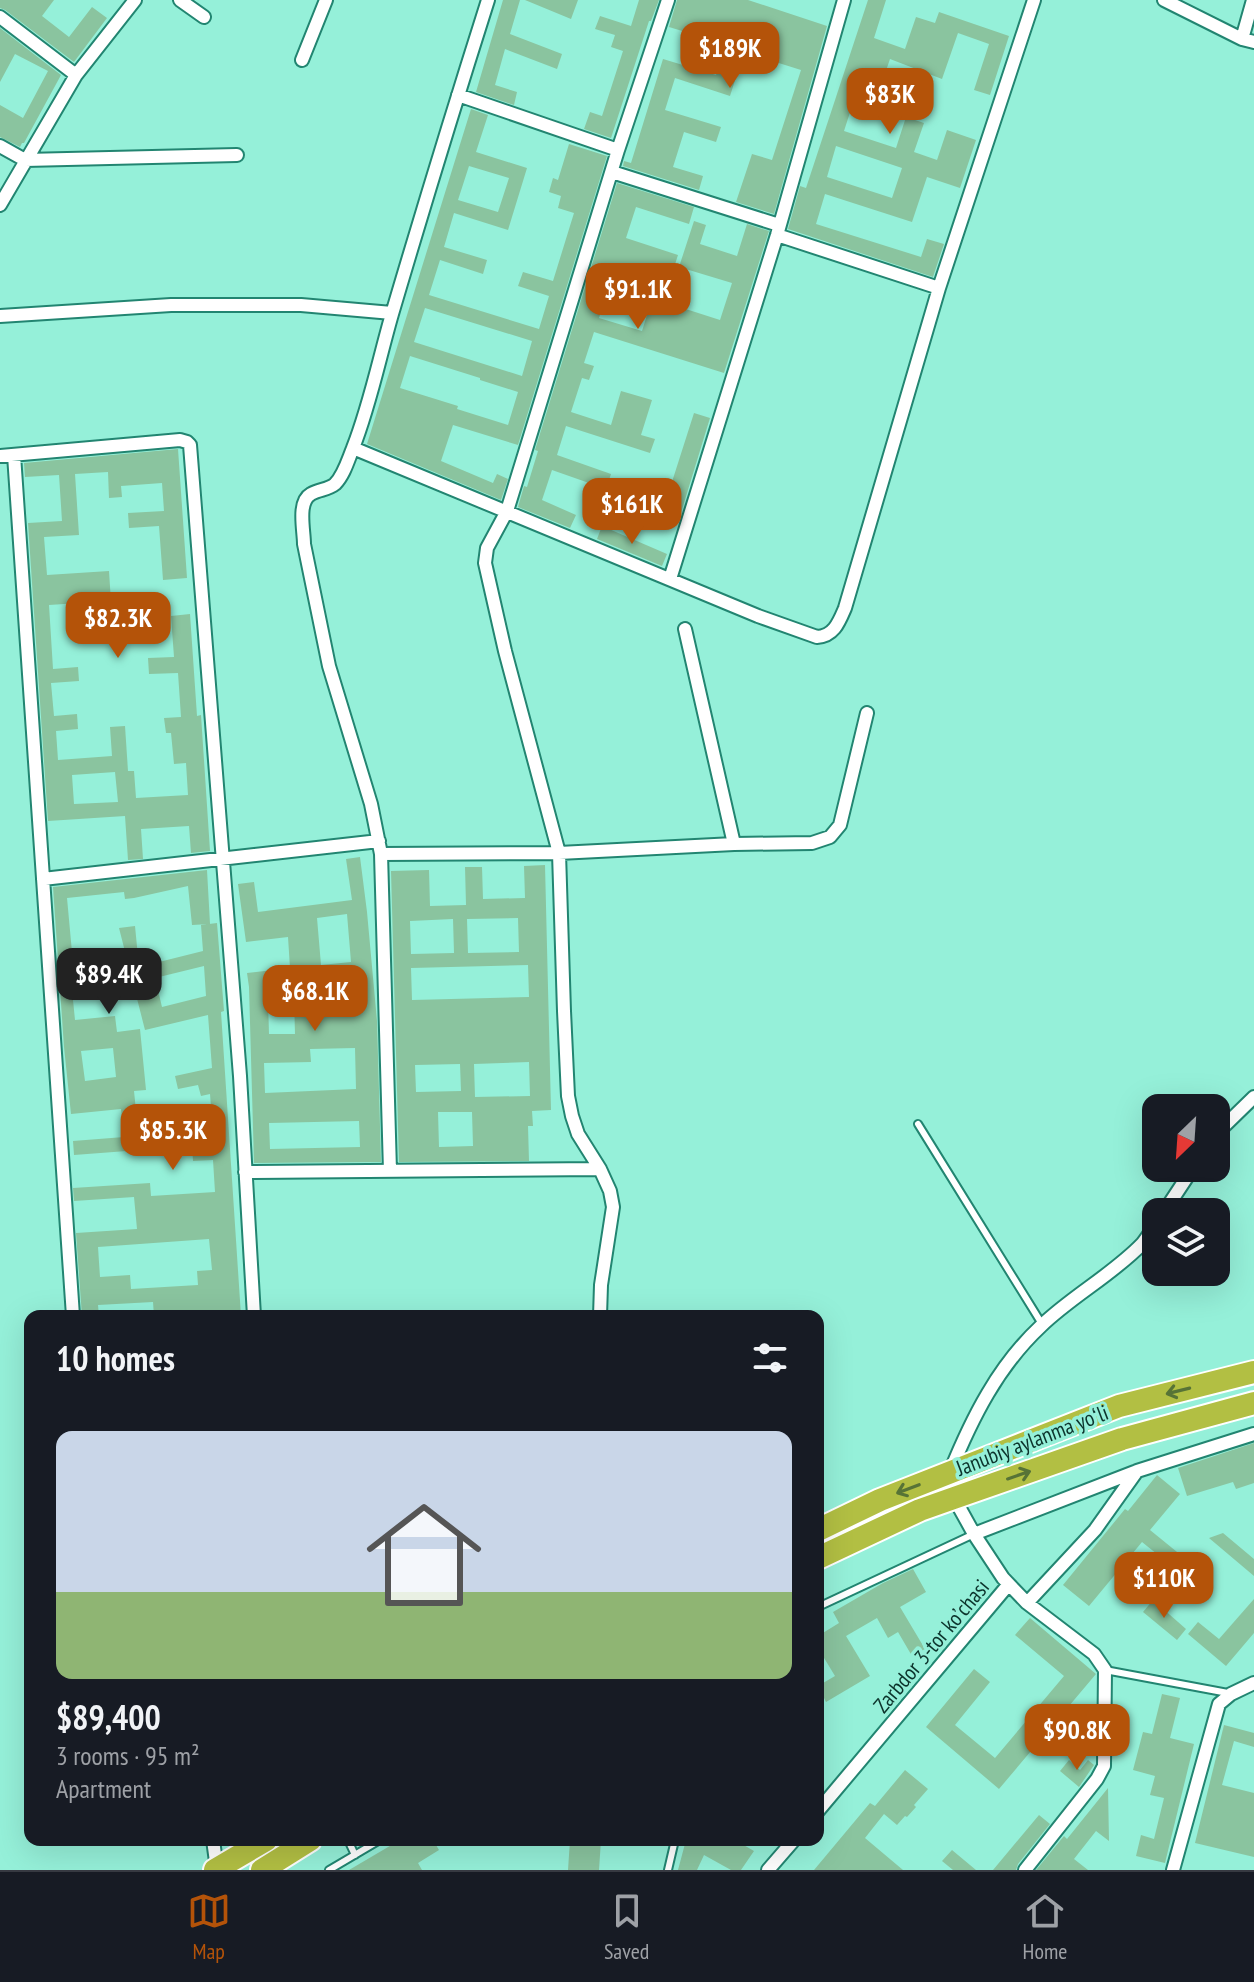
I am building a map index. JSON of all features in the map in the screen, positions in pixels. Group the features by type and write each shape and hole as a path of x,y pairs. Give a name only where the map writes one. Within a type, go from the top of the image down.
{"highway":[{"name":"Janubiy aylanma yoʻli","path":"824,1527 880,1500 1119,1406 1254,1372"},
{"name":"Janubiy aylanma yoʻli","path":"824,1555 920,1510 1122,1439 1254,1403"},
{"path":"216,1869 256,1846"},
{"path":"262,1870 300,1846"}],"street":[{"path":"0,205 76,75 135,0"},
{"path":"180,0 204,17"},
{"path":"302,60 326,0"},
{"path":"390,1171 380,847 371,804 329,666 304,544 304,501 313,493 334,485 342,474 361,428 392,313 488,0"},
{"path":"600,1310 613,1207 600,1169 578,1134 568,1096 559,853 485,563 487,548 507,511 618,150 668,0"},
{"path":"670,579 778,230 844,0"},
{"path":"353,448 758,616 825,637 836,628 845,608 939,288 1034,0"},
{"path":"1164,0 1248,41 1253,0"},
{"path":"0,17 76,75"},
{"path":"458,95 618,150"},
{"path":"0,146 25,160 237,155"},
{"path":"612,172 778,230 860,264 939,288"},
{"path":"0,316 171,305 301,305 392,313"},
{"path":"73,1310 43,879 7,456 180,440 190,445 254,1310"},
{"path":"685,629 734,844"},
{"path":"43,879 222,859 380,847 559,853 812,843 830,837 840,825 867,713"},
{"path":"1230,1120 1254,1097"},
{"path":"245,1172 600,1169"},
{"path":"950,1473 986,1393 1020,1347 1042,1324 1142,1244"},
{"path":"974,1534 1137,1471 1254,1434"},
{"path":"1027,1603 1095,1530 1137,1471"},
{"name":"Zarbdor 3-tor koʼchasi","path":"824,1804 1009,1584 974,1534 954,1498"},
{"path":"1009,1584 1027,1603 1094,1654 1105,1670 1104,1766 1025,1870"},
{"path":"1173,1870 1219,1704 1231,1694 1254,1683"},
{"path":"214,1846 216,1869"},
{"path":"768,1870 789,1846"}],"lane":[{"path":"918,1124 1042,1324"},
{"path":"824,1604 974,1534"},
{"path":"1105,1670 1231,1694"},
{"path":"351,1846 355,1855"},
{"path":"329,1870 370,1846"},
{"path":"668,1870 674,1846"}],"building":[{"path":"0,0 54,0 42,16 69,37 92,7 107,18 74,62 0,8"},
{"path":"503,0 520,0 510,34 562,54 557,69 505,49 495,85 517,92 514,105 476,92"},
{"path":"525,0 578,0 571,19"},
{"path":"639,0 659,0 649,21 611,138 584,129 590,112 602,116 623,51 611,47 615,35 595,29 600,16 631,26"},
{"path":"677,0 748,0 827,26 774,214 736,202 752,154 772,160 801,70 744,52 730,96 675,78 665,110 721,127 716,142 684,132 673,167 703,176 699,190 623,166 624,161 631,163 663,59 716,75 725,44 669,27"},
{"path":"868,0 886,0 874,38 905,49 916,17 935,23 939,12 1009,36 990,95 974,90 989,44 958,33 942,79 890,59 879,91 910,101 905,117 854,100 844,131 896,148 906,117 924,123 914,152 937,160 947,130 976,140 960,188 927,177 912,222 825,194 816,224 921,257 927,239 944,244 933,277 788,229 800,186 806,188","holes":["836,146 902,168 892,198 827,177"]},
{"path":"0,28 61,75 20,147 0,137 0,105 23,118 48,71 15,54 0,82"},
{"path":"471,109 488,115 476,152 527,168 508,230 454,213 444,247 487,260 483,274 440,260 429,295 539,329 549,296 518,286 523,272 553,281 574,213 558,208 561,196 549,192 553,178 558,180 569,144 607,156 518,445 453,425 441,461 493,483 497,474 508,479 501,500 367,444","holes":["469,166 509,178 498,212 458,200","425,308 532,341 522,376 414,342","410,356 518,392 508,425 400,388"]},
{"path":"617,183 694,207 689,224 636,207 626,238 678,255 666,292 667,303 720,320 732,283 679,267 694,221 706,225 700,244 737,256 747,224 769,231 724,373 594,332 584,363 594,366 589,380 582,378 571,412 611,425 621,391 652,400 641,435 655,439 650,453 566,426 557,455 611,474 606,489 552,470 542,500 576,515 570,528 518,507 538,451 535,450","holes":["609,285 652,299 642,331 599,318"]},
{"path":"694,413 710,418 680,516 663,510"},
{"path":"178,449 187,578 163,580 159,526 129,528 128,513 164,511 162,483 121,486 122,497 109,498 108,472 75,474 79,535 44,537 47,575 109,571 113,633 96,634 94,602 49,605 53,669 78,667 79,681 51,683 54,716 77,714 78,729 56,731 58,760 112,756 110,727 125,726 128,771 134,771 136,798 188,795 186,763 174,764 171,733 166,733 164,718 181,717 178,673 149,674 148,658 174,657 171,616 190,614 197,716 201,715 210,851 191,853 189,826 141,829 143,859 128,860 125,816 48,821 28,523 62,521 59,475 25,477 24,463","holes":["115,772 118,802 74,804 72,775"]},
{"path":"602,526 667,554 662,566 597,539"},
{"path":"360,857 367,912 377,1021 381,1162 254,1163 247,973 290,968 288,937 246,942 238,884 254,882 258,912 352,900 346,859","holes":["347,914 351,962 321,965 317,918","294,997 295,1034 269,1034 268,1001","355,1048 356,1089 265,1093 264,1063 311,1062 310,1049","359,1121 360,1147 270,1149 269,1123"]},
{"path":"545,865 551,1110 532,1111 533,1126 528,1126 529,1161 399,1162 391,871 429,870 430,906 466,905 465,867 482,867 483,899 525,898 524,866","holes":["518,918 519,952 468,953 467,919","453,919 454,953 411,954 410,921","528,965 529,997 412,1000 411,968","529,1062 530,1096 475,1097 474,1064","460,1064 461,1091 416,1092 415,1065","438,1112 472,1112 473,1146 439,1147"]},
{"path":"207,870 210,924 192,925 188,886 125,899 124,892 67,898 73,963 82,962 85,989 72,990 75,1020 115,1016 117,1032 140,1029 146,1090 134,1091 140,1150 74,1155 73,1141 124,1137 121,1109 71,1114 53,887","holes":["113,1048 116,1077 85,1081 81,1051"]},
{"path":"217,923 241,1310 154,1310 153,1302 98,1305 98,1310 82,1310 76,1233 137,1229 134,1197 74,1201 73,1188 150,1183 151,1196 215,1192 213,1160 193,1161 192,1146 214,1145 210,1094 201,1096 198,1085 178,1089 175,1076 212,1068 208,1015 145,1030 119,928 135,926 139,967 203,951 201,925","holes":["204,966 206,996 162,1007 155,978","209,1239 212,1270 197,1271 198,1285 131,1289 130,1275 100,1277 98,1247"]},
{"path":"1254,1443 1254,1483 1236,1489 1233,1482 1187,1496 1178,1468"},
{"path":"1157,1475 1180,1494 1150,1530 1182,1556 1173,1567 1142,1542 1089,1606 1063,1585"},
{"path":"1223,1533 1254,1559 1254,1576 1209,1538"},
{"path":"913,1569 926,1592 900,1607 925,1649 912,1656 898,1632 888,1638 877,1618 846,1636 870,1676 826,1702 824,1682 835,1676 824,1658 824,1632 839,1623 833,1612"},
{"path":"1254,1599 1254,1633 1226,1666 1188,1634 1198,1622 1219,1639"},
{"path":"1153,1600 1186,1629 1177,1640 1143,1612"},
{"path":"1030,1618 1096,1674 999,1789 926,1727 974,1669 990,1682 955,1725 995,1758 1064,1676 1015,1635"},
{"path":"1162,1694 1180,1698 1170,1738 1194,1744 1165,1863 1136,1856 1141,1835 1154,1839 1164,1798 1150,1795 1155,1776 1133,1770 1143,1732 1152,1734"},
{"path":"1224,1725 1254,1733 1254,1747 1234,1741 1222,1785 1254,1793 1254,1857 1195,1843"},
{"path":"1069,1760 1080,1770 1088,1760 1094,1765 1079,1787 1060,1771"},
{"path":"905,1770 928,1789 914,1805 916,1807 897,1825 884,1814 865,1838 903,1870 814,1870 870,1803 875,1806"},
{"path":"1108,1788 1109,1841 1096,1831 1074,1859 1088,1870 1036,1870 1064,1836 1067,1839"},
{"path":"1039,1815 1050,1824 1016,1870 993,1870"},
{"path":"390,1846 437,1846 439,1850 418,1863 422,1870 349,1870"},
{"path":"570,1846 601,1846 599,1870 568,1870"},
{"path":"684,1846 745,1846 754,1851 741,1870 731,1870 704,1855 697,1870 678,1870"},
{"path":"952,1850 976,1870 953,1870 942,1861"}]}
